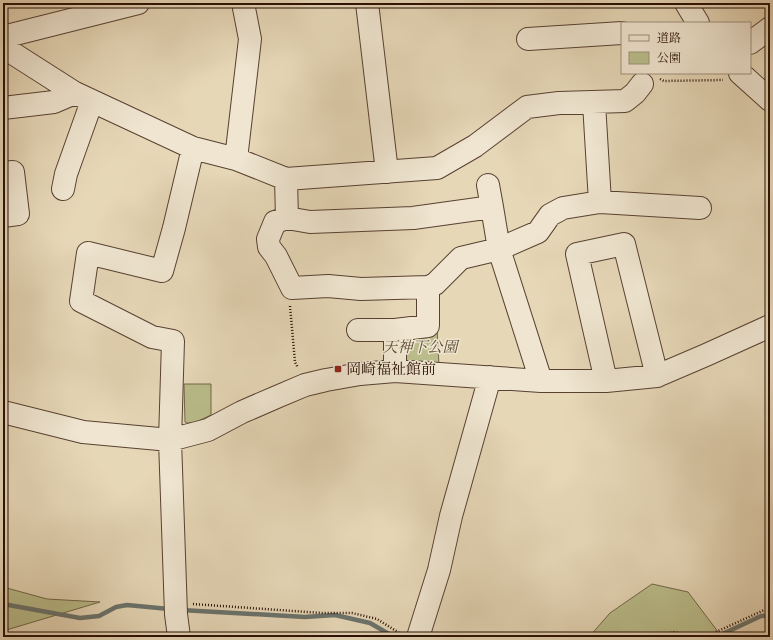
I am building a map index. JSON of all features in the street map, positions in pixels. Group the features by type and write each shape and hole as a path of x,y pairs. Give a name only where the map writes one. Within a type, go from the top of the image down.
{"street":[{"path":"3,37 138,3"},
{"path":"236,159 250,40 243,3"},
{"path":"367,3 387,172"},
{"path":"686,3 697,22"},
{"path":"751,42 770,28"},
{"path":"528,39 621,33"},
{"path":"3,47 83,97 193,148 236,159 286,179 437,168 476,146 527,107 559,103 625,101 635,93 642,84"},
{"path":"741,74 770,100"},
{"path":"3,108 83,97"},
{"path":"63,188 83,97"},
{"path":"594,103 600,202"},
{"path":"179,637 176,602 170,440 173,341 152,337 81,302 88,253 162,272 193,148"},
{"path":"3,173 14,172 18,214 3,216"},
{"path":"286,179 287,218"},
{"path":"488,185 499,250 541,381"},
{"path":"492,207 413,218 310,222 287,218 275,222 268,238 269,247 276,256 292,288 328,286 361,289 428,287 435,284 461,258 499,250 538,232 550,215 563,208 600,202 700,208"},
{"path":"606,381 577,254 624,244 657,376"},
{"path":"358,330 395,330 428,326 428,287"},
{"path":"3,412 83,432 170,440 208,430 242,412 305,385 360,374 395,370 541,381 606,381 657,376 770,326"},
{"path":"395,330 395,370"},
{"path":"418,637 439,570 451,516 490,377"}],"path":[{"path":"642,84 657,78 664,81 735,79 741,74"},
{"path":"292,288 289,292 295,362 305,385"},
{"path":"176,602 322,613 352,613 377,619 406,637"},
{"path":"705,637 770,609"},
{"path":"650,637 675,632 688,637"},
{"path":"619,637 624,637"}],"green space":[{"name":"天神下公園","path":"437,328 439,365 399,365 403,330"},
{"path":"184,384 211,384 211,415 194,423 185,422"},
{"path":"652,584 688,592 722,637 589,637 610,613"},
{"path":"3,587 47,599 100,602 3,631"}],"waterway":[{"path":"3,604 80,618 99,616 116,607 127,605 169,609"},
{"path":"181,610 305,617 335,615 370,623 394,637"},
{"path":"716,637 761,616 770,615"}],"place":[{"name":"岡崎福祉館前","path":"338,369"}]}
